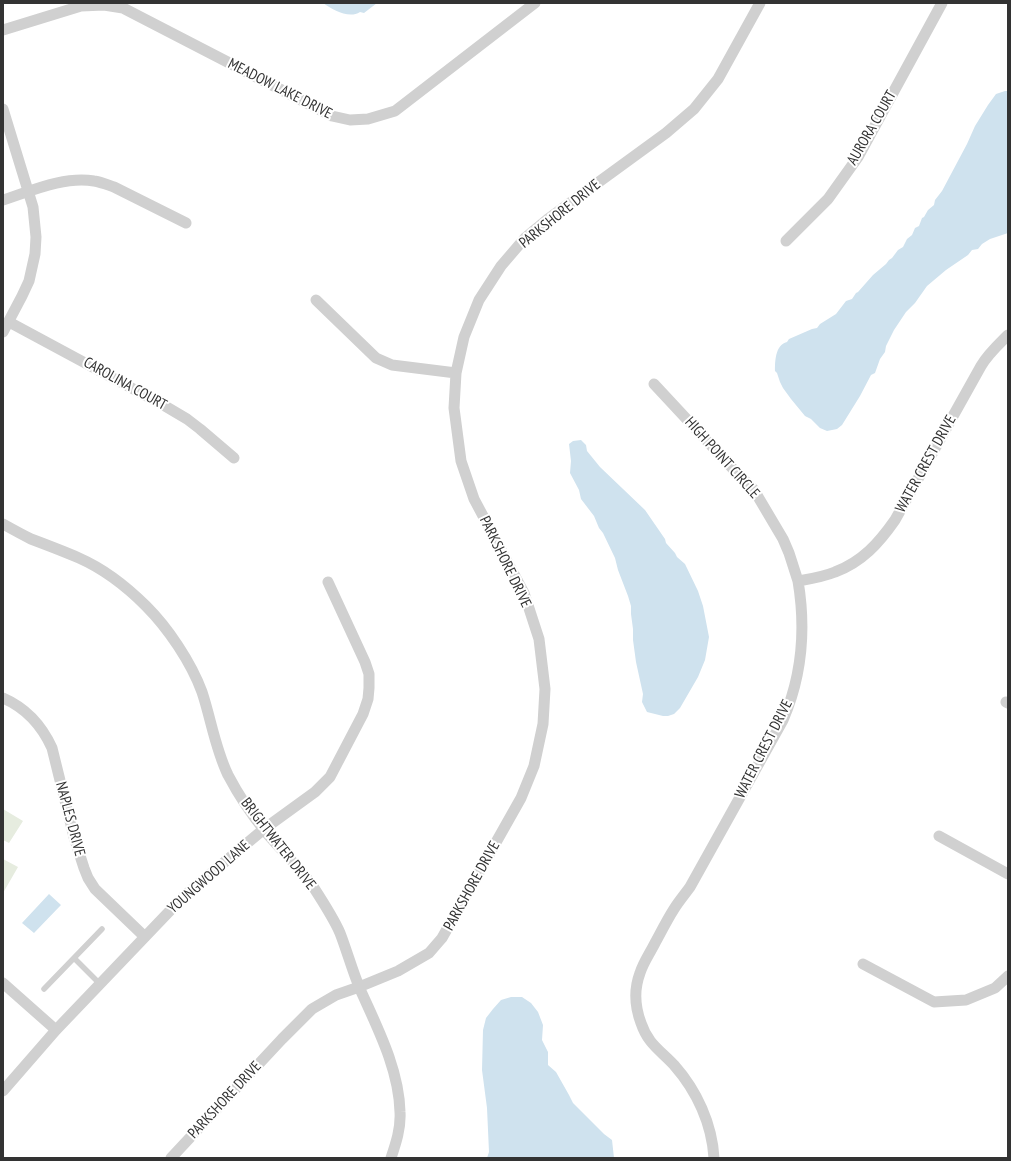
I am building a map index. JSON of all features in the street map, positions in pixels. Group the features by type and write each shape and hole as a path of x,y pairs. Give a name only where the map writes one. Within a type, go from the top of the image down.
{"street":[{"name":"MEADOW LAKE DRIVE","path":"3,30 81,6 104,5 123,8 332,116 356,120 368,119 395,111 535,3"},
{"name":"PARKSHORE DRIVE","path":"171,1158 312,1009 325,1000 336,995 398,971 429,953 442,938 521,798 534,766 543,724 545,689 539,639 524,593 474,499 461,462 454,408 456,373 464,337 479,300 501,266 524,238 666,133 694,109 718,79 760,3"},
{"name":"AURORA COURT","path":"786,242 828,199 858,157 942,3"},
{"path":"3,108 29,191 33,207 36,237 35,254 29,281 3,332"},
{"path":"3,200 47,186 74,180 93,180 114,187 186,223"},
{"path":"316,300 376,358 392,365 456,373"},
{"name":"CAROLINA COURT","path":"9,322 187,419 234,458"},
{"name":"WATER CREST DRIVE","path":"714,1158 709,1128 699,1101 674,1065 655,1048 649,1040 640,1022 635,1003 636,985 640,972 674,908 688,889 727,820 783,720 789,706 801,651 801,599 798,582 834,573 856,562 872,549 883,537 895,520 980,366 991,351 1008,335"},
{"name":"HIGH POINT CIRCLE","path":"654,384 754,490 783,539 798,582"},
{"name":"BRIGHTWATER DRIVE","path":"3,524 29,538 80,558 116,580 146,607 176,642 195,676 220,754 238,792 264,829 310,883 320,897 339,932 359,987 375,1020 395,1077 400,1113 396,1145 391,1158"},
{"name":"YOUNGWOOD LANE","path":"3,1091 56,1030 184,896 264,829 314,792 330,777 363,714 368,699 369,674 365,662 328,582"},
{"name":"NAPLES DRIVE","path":"3,698 29,715 46,736 52,748 74,837 88,878 95,889 145,937"},
{"path":"938,836 1008,874"},
{"path":"863,964 934,1002 966,1000 995,988 1008,976"},
{"path":"3,983 56,1030"}],"lane":[{"path":"44,989 102,929"},
{"path":"74,958 100,984"}],"shaded area":[{"path":"3,809 23,821 9,843 3,840"},
{"path":"3,859 18,867 3,893"}],"water":[{"path":"323,3 377,3 364,13 360,12 351,15 336,11"},
{"path":"1008,91 1008,233 990,239 982,244 978,249 972,250 968,255 946,270 927,286 915,303 906,312 894,330 875,373 871,375 842,425 837,429 827,431 820,428 811,419 805,416 783,388 775,371 776,354 778,350 789,339 817,328 820,324 836,314 846,301 852,299 873,275 892,258 898,250 903,247 907,239 912,235 915,228 919,226 922,218 934,205 935,200 942,191 975,126 988,105 996,94"},
{"path":"581,440 586,445 587,451 600,467 645,510 665,539 666,543 677,557 685,564 698,591 703,606 709,637 705,660 698,677 680,708 674,714 668,716 647,712 642,702 643,694 636,662 631,606 628,596 615,558 594,516 581,499 579,490 570,473 571,461 569,444 573,441"},
{"path":"49,894 61,905 34,933 22,923"},
{"path":"511,997 522,997 531,1003 538,1012 543,1025 542,1040 548,1052 548,1065 556,1072 573,1103 612,1140 614,1158 487,1158 489,1152 487,1108 482,1070 483,1030 486,1018 493,1009 501,1000"}]}
